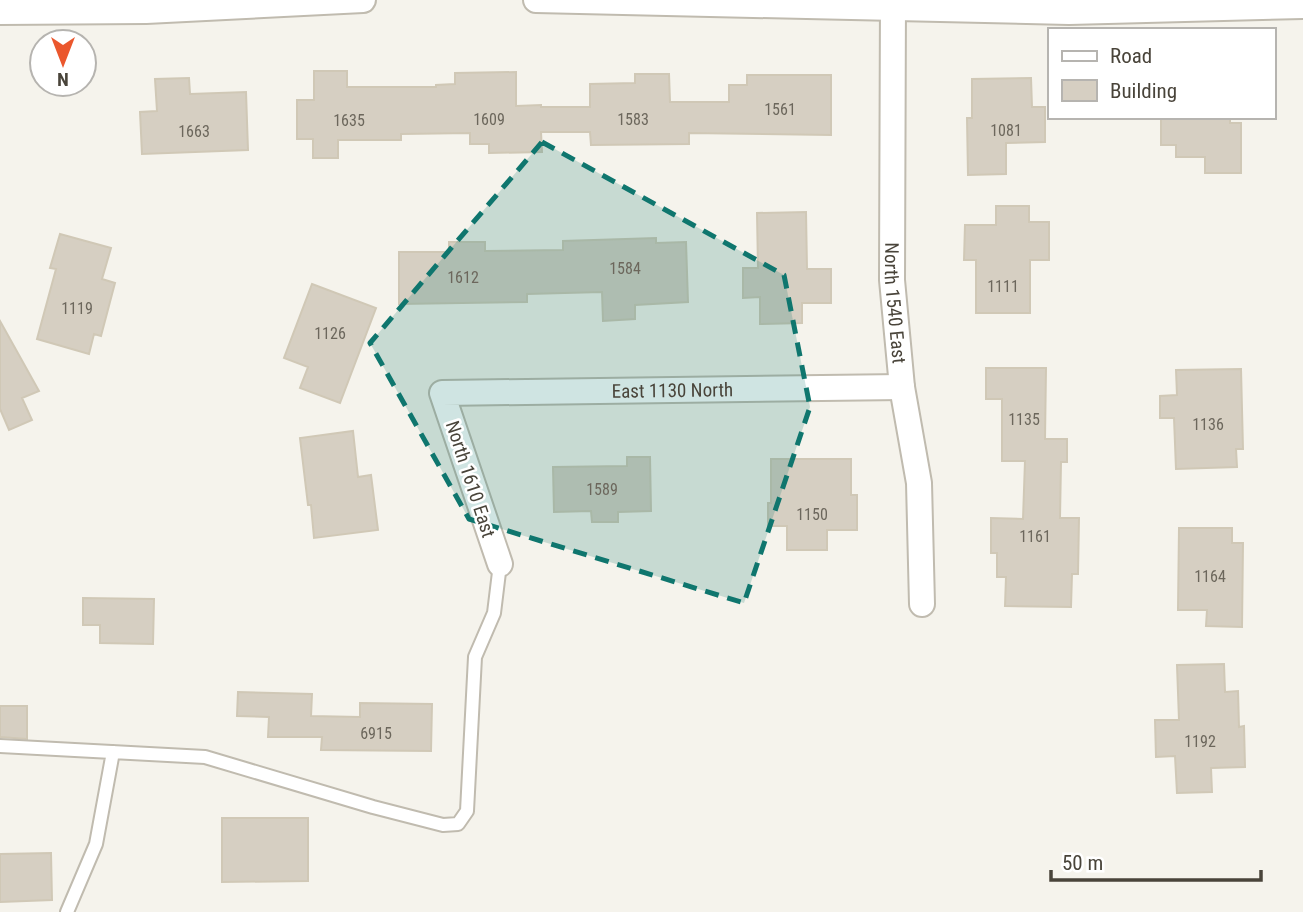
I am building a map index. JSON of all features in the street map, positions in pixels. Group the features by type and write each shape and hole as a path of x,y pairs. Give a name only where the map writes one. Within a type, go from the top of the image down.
{"street":[{"path":"0,12 146,11 363,0"},
{"path":"536,0 893,4 1069,12 1303,6"},
{"name":"North 1540 East","path":"893,4 892,280 902,387 919,483 922,604"},
{"name":"East 1130 North","path":"442,393 902,387"},
{"name":"North 1610 East","path":"442,393 500,564"}],"lane":[{"path":"0,746 205,757 373,807 443,825 458,824 467,811 475,657 494,613 500,564"},
{"path":"67,912 96,844 113,752"}],"highlighted area":[{"path":"542,142 784,275 810,407 744,603 469,519 370,343"}],"building":[{"path":"314,71 347,71 347,87 436,87 455,84 455,73 516,72 516,106 541,107 590,107 590,84 635,83 635,74 669,74 670,102 729,102 729,85 747,85 747,75 831,75 831,135 689,133 689,144 591,145 590,132 541,132 542,152 489,153 489,144 470,144 470,133 401,134 401,140 338,140 338,158 313,158 313,139 297,139 297,100 314,100"},
{"path":"189,78 190,94 246,92 248,150 142,154 140,112 157,111 155,79"},
{"path":"1031,78 1032,107 1045,107 1045,142 1006,143 1006,174 968,175 967,118 972,118 972,79"},
{"path":"1161,119 1230,119 1230,123 1241,123 1241,173 1205,173 1205,157 1176,157 1176,145 1161,145"},
{"path":"996,206 1029,206 1029,222 1049,222 1049,260 1030,260 1030,313 976,313 976,260 964,260 965,225 996,225"},
{"path":"806,212 807,269 831,269 831,303 802,303 802,323 760,324 760,297 743,298 743,268 758,268 757,213"},
{"path":"60,234 111,248 102,279 115,283 101,336 94,334 89,354 37,339 56,269 50,268"},
{"path":"656,238 656,243 686,242 688,302 635,305 635,319 603,321 602,292 527,294 527,302 399,304 399,252 449,252 449,242 485,242 485,251 563,250 563,241"},
{"path":"312,284 376,308 340,403 300,388 308,367 284,358"},
{"path":"0,321 39,391 22,398 32,420 9,430 0,409"},
{"path":"986,368 1046,368 1045,439 1067,439 1067,462 1061,462 1060,518 1079,518 1078,574 1072,574 1071,607 1005,606 1006,577 997,577 997,553 991,553 991,518 1023,519 1025,461 1002,461 1002,399 986,399"},
{"path":"1241,369 1243,449 1236,449 1237,467 1176,469 1174,418 1160,418 1160,396 1177,395 1176,370"},
{"path":"353,431 358,477 371,475 378,530 314,538 300,438"},
{"path":"627,457 650,457 651,511 618,512 618,522 592,522 591,511 554,512 553,467 627,466"},
{"path":"771,459 851,459 851,495 857,495 857,530 827,530 827,550 787,550 787,526 768,526"},
{"path":"1179,528 1232,528 1232,543 1243,543 1242,627 1206,626 1207,610 1178,610"},
{"path":"83,598 154,599 153,644 100,643 100,625 83,625"},
{"path":"1224,664 1225,692 1238,691 1239,727 1244,726 1245,767 1211,768 1212,792 1177,793 1175,756 1156,757 1155,720 1179,720 1177,665"},
{"path":"238,692 312,694 311,716 360,717 360,703 432,704 431,751 321,750 322,737 268,737 269,717 237,716"},
{"path":"0,706 27,706 27,739 0,737"},
{"path":"222,818 308,818 308,881 222,882"},
{"path":"51,853 52,900 0,902 0,854"}]}
